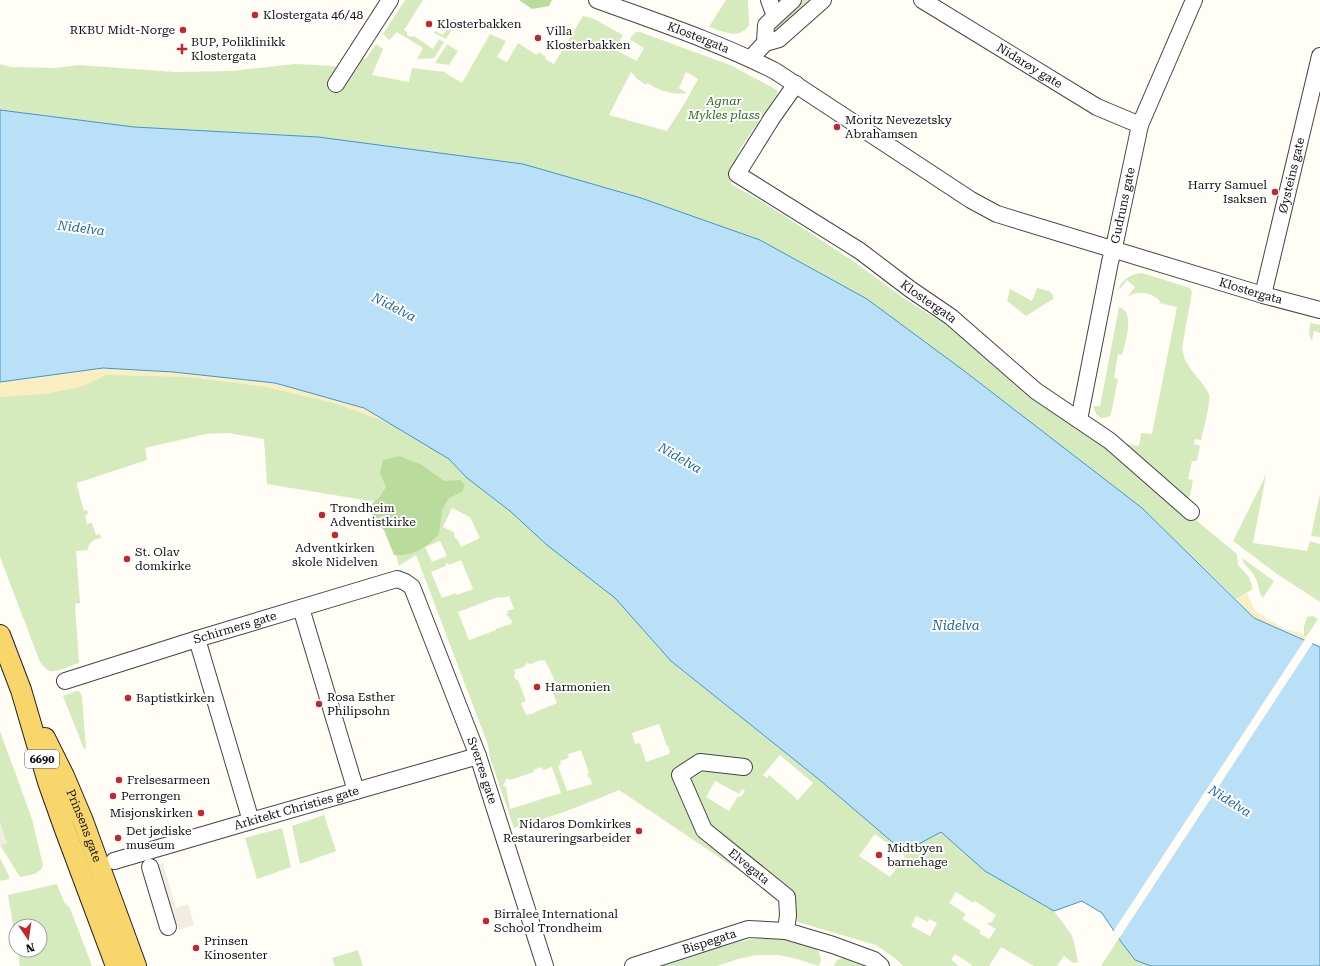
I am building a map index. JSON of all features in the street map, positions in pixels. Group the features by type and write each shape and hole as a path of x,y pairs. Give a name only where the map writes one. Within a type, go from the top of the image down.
{"main road":[{"name":"Prinsens gate","path":"0,635 21,690 61,820 116,966"},
{"name":"Prinsens gate","path":"21,690 64,776 83,820 136,966"}],"street":[{"path":"336,84 390,0"},
{"name":"Klostergata","path":"597,0 751,58 796,84 958,192 997,214 1264,295 1320,310"},
{"path":"769,0 776,16"},
{"path":"765,43 766,25 793,0"},
{"path":"751,58 765,43 779,39 823,0"},
{"name":"Nidarøy gate","path":"922,0 1097,107 1140,125"},
{"name":"Gudruns gate","path":"1079,420 1106,280 1140,125 1194,0"},
{"name":"Øysteins gate","path":"1264,295 1320,56"},
{"name":"Klostergata","path":"796,84 772,118 737,174 860,251 910,289 951,317 1036,391 1110,441 1191,512"},
{"name":"Schirmers gate","path":"65,681 197,639 397,580 405,582"},
{"name":"Sverres gate","path":"405,582 412,587 478,756 545,966"},
{"path":"301,608 356,791"},
{"path":"197,639 251,821"},
{"name":"Arkitekt Christies gate","path":"114,861 478,756"},
{"name":"Elvegata","path":"744,767 700,762 680,775 704,830 787,897 788,915 786,931"},
{"path":"150,867 166,897 168,927"},
{"name":"Bispegata","path":"633,966 748,929 786,931"},
{"path":"786,931 833,945 874,960 881,966"}],"green space":[{"path":"405,0 423,0 404,30 407,32 407,35 411,37 414,36 433,49 439,39 444,42 434,58 417,59 423,48 397,32 389,40 383,34"},
{"path":"519,0 552,0 549,6 532,9"},
{"path":"726,0 748,0 749,25 740,33 730,34 709,27"},
{"path":"802,0 812,0 776,33 772,32 775,25"},
{"name":"Agnar Mykles plass","path":"583,16 592,18 623,35 615,50 637,61 644,48 630,38 636,32 640,32 730,65 777,90 777,94 738,152 739,158 731,184 769,206 853,261 905,299 946,325 1055,414 1106,446 1237,554 1238,565 1249,577 1253,589 1236,599 1142,508 963,370 867,299 134,127 0,110 0,64 11,67 56,68 79,65 175,72 232,71 295,64 332,66 356,71 356,65 362,57 365,60 376,44 383,49 372,75 409,82 412,68 445,72 462,83 490,34 506,41 497,57 507,62 518,43 537,55 539,52 546,57 545,59 554,64","holes":["631,72 646,85 647,83 671,93 687,93 679,88 686,72 698,79 667,131 609,115"]},
{"path":"454,18 459,21 446,39 434,33 435,31 443,35"},
{"path":"447,44 458,51 449,65 435,63"},
{"path":"1142,273 1190,288 1192,292 1182,348 1187,363 1209,394 1209,398 1208,410 1201,440 1195,439 1194,444 1200,446 1197,461 1192,461 1188,479 1193,480 1190,496 1184,500 1123,443 1139,446 1141,433 1152,434 1177,307 1159,303 1160,301 1157,298 1145,293 1137,293 1128,296 1135,287 1127,280 1120,289 1119,287 1131,275"},
{"path":"1037,288 1049,291 1053,295 1053,299 1026,316 1007,301 1010,289 1032,301"},
{"path":"1119,307 1124,310 1127,315 1127,336 1122,355 1118,354 1114,378 1118,379 1111,414 1109,417 1101,418 1096,414 1093,406 1100,406"},
{"path":"1310,323 1320,325 1320,333 1314,331 1312,340 1309,334"},
{"path":"103,368 275,383 364,408 449,459 467,478 510,511 547,545 615,598 671,661 821,781 904,851 941,832 985,871 1054,911 1071,934 1078,962 1073,963 1064,956 1057,966 1034,966 1001,947 989,966 971,966 972,965 955,954 951,960 959,966 903,966 896,959 876,945 794,921 786,902 619,790 566,811 514,828 490,758 488,745 416,555 399,566 382,503 267,484 264,439 228,433 206,434 145,448 147,460 77,483 84,511 87,510 88,514 85,515 87,524 92,523 96,535 100,534 101,538 92,542 89,545 88,550 76,551 80,603 75,604 79,663 56,671 46,669 40,662 0,557 0,382","holes":["452,508 470,517 480,538 461,547 458,540 455,538 454,532 443,527","440,541 447,556 432,562 425,547","461,560 473,589 457,595 456,593 442,598 431,572 446,566 445,564 448,563 449,565","509,596 514,609 507,611 508,614 506,614 512,621 511,624 469,640 458,612 498,597","540,660 545,660 554,679 555,686 551,688 557,703 535,713 526,715 521,703 526,701 518,680 515,679 514,676 514,670 524,667 527,663 531,664","659,724 670,752 669,754 646,762 640,743 635,744 632,733","581,750 589,773 587,773 588,777 590,777 592,784 567,791 558,766 561,764 560,761 569,758 568,754","780,755 813,783 798,800 769,775 767,778 763,775","542,767 543,770 552,767 561,793 510,809 506,787 503,786 507,778 510,780 534,772 533,770","715,781 739,794 742,789 745,790 741,797 738,796 729,811 706,797","875,834 905,856 890,877 859,856","956,892 973,903 975,901 996,915 991,923 989,922 987,924 996,929 989,939 979,933 981,931 962,919 966,914 949,903","916,916 928,922 929,919 937,923 930,936 911,926"]},
{"path":"399,456 422,465 444,481 461,480 465,485 462,492 449,498 442,510 439,534 429,544 418,551 404,555 394,555 384,530 374,520 369,506 379,498 386,487 380,473 383,460"},
{"path":"1266,475 1253,543 1307,551 1310,541 1320,544 1320,602 1277,574 1233,541"},
{"path":"1320,494 1320,537 1311,536"},
{"path":"1242,558 1274,581 1263,598 1255,577"},
{"path":"1313,616 1318,619 1306,637 1304,636 1304,626 1307,617"},
{"path":"77,691 80,692 82,697 86,748 84,749 63,696"},
{"path":"0,731 32,819 43,865 37,873 20,877 0,845 6,843 0,822"},
{"path":"324,815 336,851 300,864 292,826"},
{"path":"282,828 291,867 257,879 245,838"},
{"path":"0,858 9,879 0,881"},
{"path":"57,884 64,902 70,908 92,966 20,966 18,958 48,958 48,918 12,918 8,895"},
{"path":"764,938 777,938 814,946 819,952 821,960 819,966 778,955 756,955 717,966 659,966 724,945"},
{"path":"1119,938 1135,960 1151,966 1101,966"},
{"path":"358,950 363,966 335,966 332,958"},
{"path":"849,957 870,966 834,966 838,960"}],"sand":[{"path":"103,368 173,372 275,383 364,408 391,424 337,404 266,387 189,377 106,375 81,387 44,394 0,397 0,382"},
{"path":"1247,593 1255,611 1285,629 1300,633 1306,637 1305,639 1254,618 1236,599"}],"shaded area":[{"path":"0,822 7,843 0,845"},
{"path":"163,863 176,908 188,904 194,925 179,930 178,925 159,930 141,870"}],"water":[{"name":"Nidelva","path":"0,110 134,127 318,137 523,164 641,198 760,240 867,299 963,370 1142,508 1254,618 1320,647 1320,966 1151,966 1135,960 1102,913 1082,901 1054,911 985,871 941,832 904,852 821,781 671,661 615,598 547,545 510,511 467,478 449,459 364,408 275,383 173,372 103,368 0,382"}],"pier":[{"path":"1306,638 1314,641 1118,940 1113,932"}],"place":[{"name":"Klostergata 46/48","path":"255,15"},
{"name":"Klosterbakken","path":"429,24"},
{"name":"RKBU Midt-Norge","path":"183,30"},
{"name":"Villa Klosterbakken","path":"538,38"},
{"name":"BUP, Poliklinikk Klostergata","path":"182,49"},
{"name":"Moritz Nevezetsky Abrahamsen","path":"837,127"},
{"name":"Harry Samuel Isaksen","path":"1275,192"},
{"name":"Trondheim Adventistkirke","path":"322,515"},
{"name":"Adventkirken skole Nidelven","path":"335,535"},
{"name":"St. Olav domkirke","path":"127,559"},
{"name":"Harmonien","path":"537,687"},
{"name":"Baptistkirken","path":"128,698"},
{"name":"Rosa Esther Philipsohn","path":"319,704"},
{"name":"Frelsesarmeen","path":"119,780"},
{"name":"Perrongen","path":"113,796"},
{"name":"Misjonskirken","path":"201,813"},
{"name":"Nidaros Domkirkes Restaureringsarbeider","path":"639,831"},
{"name":"Det jødiske museum","path":"118,838"},
{"name":"Midtbyen barnehage","path":"879,855"},
{"name":"Birralee International School Trondheim","path":"486,921"},
{"name":"Prinsen Kinosenter","path":"196,948"}]}
